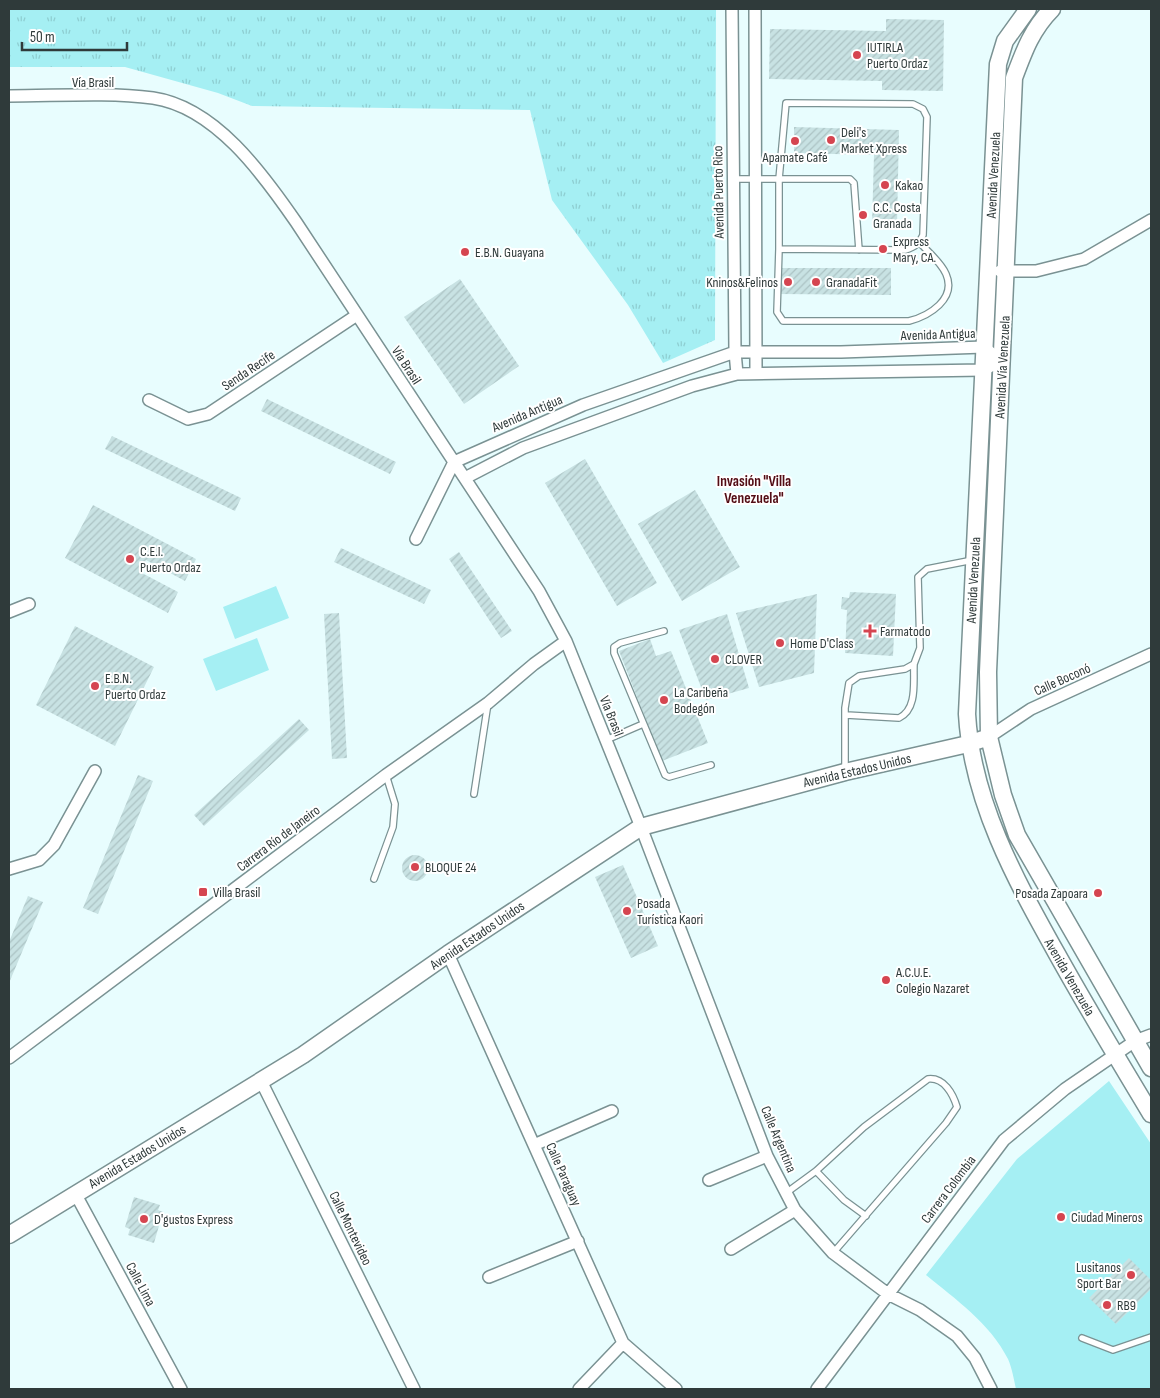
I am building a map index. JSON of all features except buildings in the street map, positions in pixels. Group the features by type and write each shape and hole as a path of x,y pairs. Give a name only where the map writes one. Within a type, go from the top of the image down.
{"street":[{"name":"Avenida Puerto Rico","path":"732,9 732,179 737,374"},
{"path":"756,9 754,352 756,373"},
{"name":"Avenida Venezuela","path":"1028,9 1005,41 998,64 982,370 967,714 968,744 984,802 997,838 1030,906 1151,1114"},
{"name":"Avenida Vía Venezuela","path":"989,736 988,672 1014,78 1026,43 1037,24 1052,9"},
{"path":"1013,29 1026,43"},
{"name":"Vía Brasil","path":"9,96 154,98 181,106 197,116 229,140 256,166 296,222 539,591 566,641 641,827"},
{"path":"988,270 1036,271 1084,259 1151,220"},
{"name":"Senda Recife","path":"148,400 188,419 208,414 357,315"},
{"name":"Avenida Antigua","path":"454,462 583,405 735,352 841,352 984,348 1001,361"},
{"path":"465,478 523,448 692,386 737,374 982,370 1001,361"},
{"path":"416,540 454,462"},
{"path":"9,612 29,604"},
{"name":"Carrera Río de Janeiro","path":"9,1058 386,775 488,703 534,664 566,641"},
{"name":"Calle Boconó","path":"989,736 1031,709 1151,654"},
{"name":"Avenida Venezuela","path":"989,736 1003,795 1017,835 1151,1068"},
{"name":"Avenida Estados Unidos","path":"9,1235 261,1081 448,954 641,827 845,772 968,744 989,736"},
{"path":"9,869 39,860 54,845 95,770"},
{"name":"Calle Argentina","path":"641,827 767,1156 795,1210 833,1253 888,1294 920,1310 957,1336 976,1358 991,1389"},
{"name":"Calle Paraguay","path":"448,954 623,1343 676,1389"},
{"name":"Carrera Colombia","path":"817,1389 1004,1140 1065,1089 1135,1041 1151,1035"},
{"name":"Calle Montevideo","path":"261,1081 414,1389"},
{"path":"534,1145 612,1111"},
{"path":"709,1180 767,1156"},
{"name":"Calle Lima","path":"75,1193 181,1389"},
{"path":"731,1249 795,1210"},
{"path":"489,1277 578,1241"},
{"path":"579,1389 623,1343"}],"lane":[{"path":"779,249 906,250 920,244 923,235 927,117 922,109 914,104 786,103 779,179 777,312 783,321 909,321 922,318 935,310 943,300 947,288 947,274 920,244"},
{"path":"732,179 850,179 854,183 859,250"},
{"path":"846,715 899,718 905,715 912,703 914,664 920,648 918,577 927,569 974,560"},
{"path":"664,631 620,644 614,647 614,653 665,775 669,777 711,765"},
{"path":"845,772 846,715 849,683 859,676 905,669 914,664"},
{"path":"474,794 488,703"},
{"path":"606,740 643,724"},
{"path":"374,880 393,827 395,804 386,775"},
{"path":"786,1193 816,1171 864,1127 919,1084 933,1078 945,1085 954,1095 957,1107 833,1253"},
{"path":"816,1171 844,1200 866,1216"},
{"path":"1082,1338 1113,1350 1151,1337"}],"green space":[{"path":"9,9 716,9 715,340 663,363 628,305 552,200 530,110 252,106 218,93 125,67 9,67"},
{"path":"276,586 289,618 235,639 223,607"},
{"path":"257,638 269,670 216,691 203,659"},
{"name":"Ciudad Mineros","path":"1109,1081 1151,1144 1151,1389 1016,1389 1008,1359 992,1334 971,1312 926,1275 1017,1159"}],"place":[{"name":"IUTIRLA Puerto Ordaz","path":"857,55"},
{"name":"Deli's Market Xpress","path":"831,140"},
{"name":"Apamate Café","path":"795,141"},
{"name":"Kakao","path":"885,185"},
{"name":"C.C. Costa Granada","path":"863,215"},
{"name":"Express Mary, CA.","path":"883,249"},
{"name":"E.B.N. Guayana","path":"465,252"},
{"name":"Kninos&Felinos","path":"788,282"},
{"name":"GranadaFit","path":"816,282"},
{"name":"C.E.I. Puerto Ordaz","path":"130,559"},
{"name":"Farmatodo","path":"870,631"},
{"name":"Home D'Class","path":"780,643"},
{"name":"CLOVER","path":"715,659"},
{"name":"E.B.N. Puerto Ordaz","path":"95,686"},
{"name":"La Caribeña Bodegón","path":"664,700"},
{"name":"BLOQUE 24","path":"415,867"},
{"name":"Villa Brasil","path":"203,892"},
{"name":"Posada Zapoara","path":"1098,893"},
{"name":"Posada Turística Kaori","path":"627,911"},
{"name":"A.C.U.E. Colegio Nazaret","path":"886,980"},
{"name":"Ciudad Mineros","path":"1061,1217"},
{"name":"D'gustos Express","path":"144,1219"},
{"name":"Lusitanos Sport Bar","path":"1131,1275"},
{"name":"RB9","path":"1107,1305"}],"district":[{"name":"Invasión \"Villa Venezuela\"","path":"754,490"}]}
